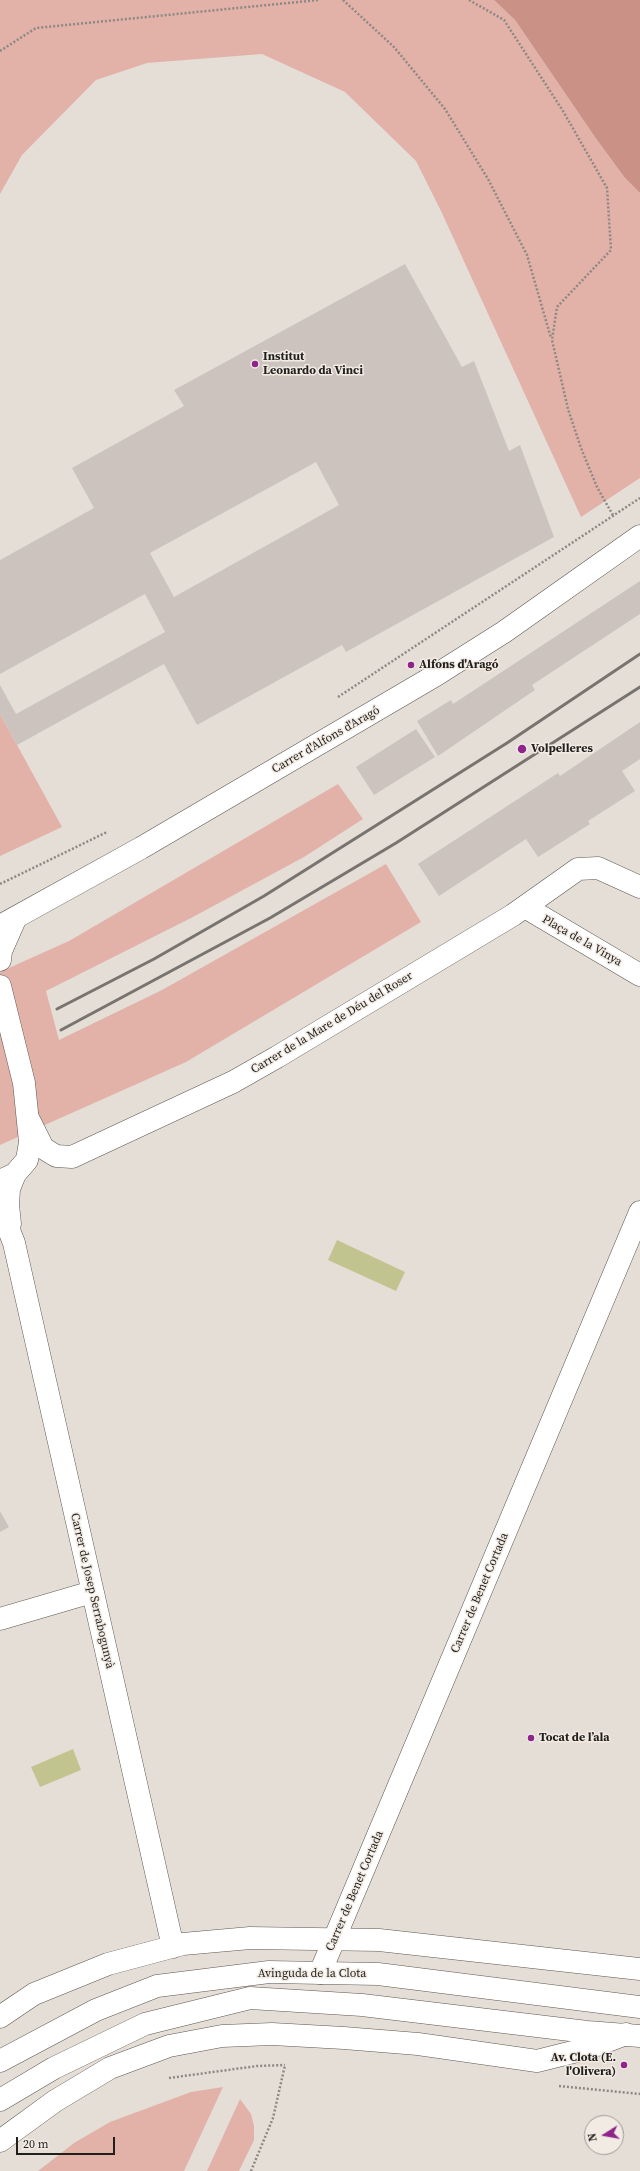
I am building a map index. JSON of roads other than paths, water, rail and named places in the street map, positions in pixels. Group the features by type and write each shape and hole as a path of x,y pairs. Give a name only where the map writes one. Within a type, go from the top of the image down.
{"street":[{"name":"Carrer d'Alfons d'Aragó","path":"8,921 141,848 436,675 504,632 635,540"},
{"name":"Carrer de la Mare de Déu del Roser","path":"29,1120 43,1148 56,1156 72,1157 233,1082 277,1057 525,907 578,869 598,868 640,887"},
{"name":"Plaça de la Vinya","path":"525,907 640,975"},
{"path":"0,960 8,921"},
{"path":"0,986 24,1083 29,1120"},
{"name":"Carrer de Josep Serrabogunyà","path":"29,1120 30,1142 27,1160 8,1177 8,1205 11,1235 173,1947"},
{"name":"Carrer de Josep Serrabogunyà","path":"0,1207 11,1235"},
{"name":"Carrer de Benet Cortada","path":"320,1973 640,1212"},
{"path":"0,1619 92,1592"},
{"path":"0,2017 41,1991 108,1964 183,1944 250,1938 335,1938 379,1940 640,1969"},
{"name":"Avinguda de la Clota","path":"0,2061 96,2010 157,1986 269,1972 378,1974 640,2007"},
{"name":"Avinguda de la Clota","path":"0,2100 54,2068 145,2024 250,1998 362,2005 587,2032 633,2035"},
{"name":"Avinguda de la Clota","path":"0,2142 55,2101 110,2068 169,2046 222,2036 296,2035 418,2044 537,2061 633,2035"}],"railway":[{"path":"57,1009 154,959 264,896 507,743 640,654"},
{"path":"61,1030 270,918 396,843 640,687"}],"place":[{"name":"Institut Leonardo da Vinci","path":"255,364"},
{"name":"Alfons d'Aragó","path":"411,665"},
{"name":"Volpelleres","path":"522,749"},
{"name":"Tocat de l’ala","path":"531,1738"},
{"name":"Av. Clota (E. l'Olivera)","path":"624,2065"}]}
